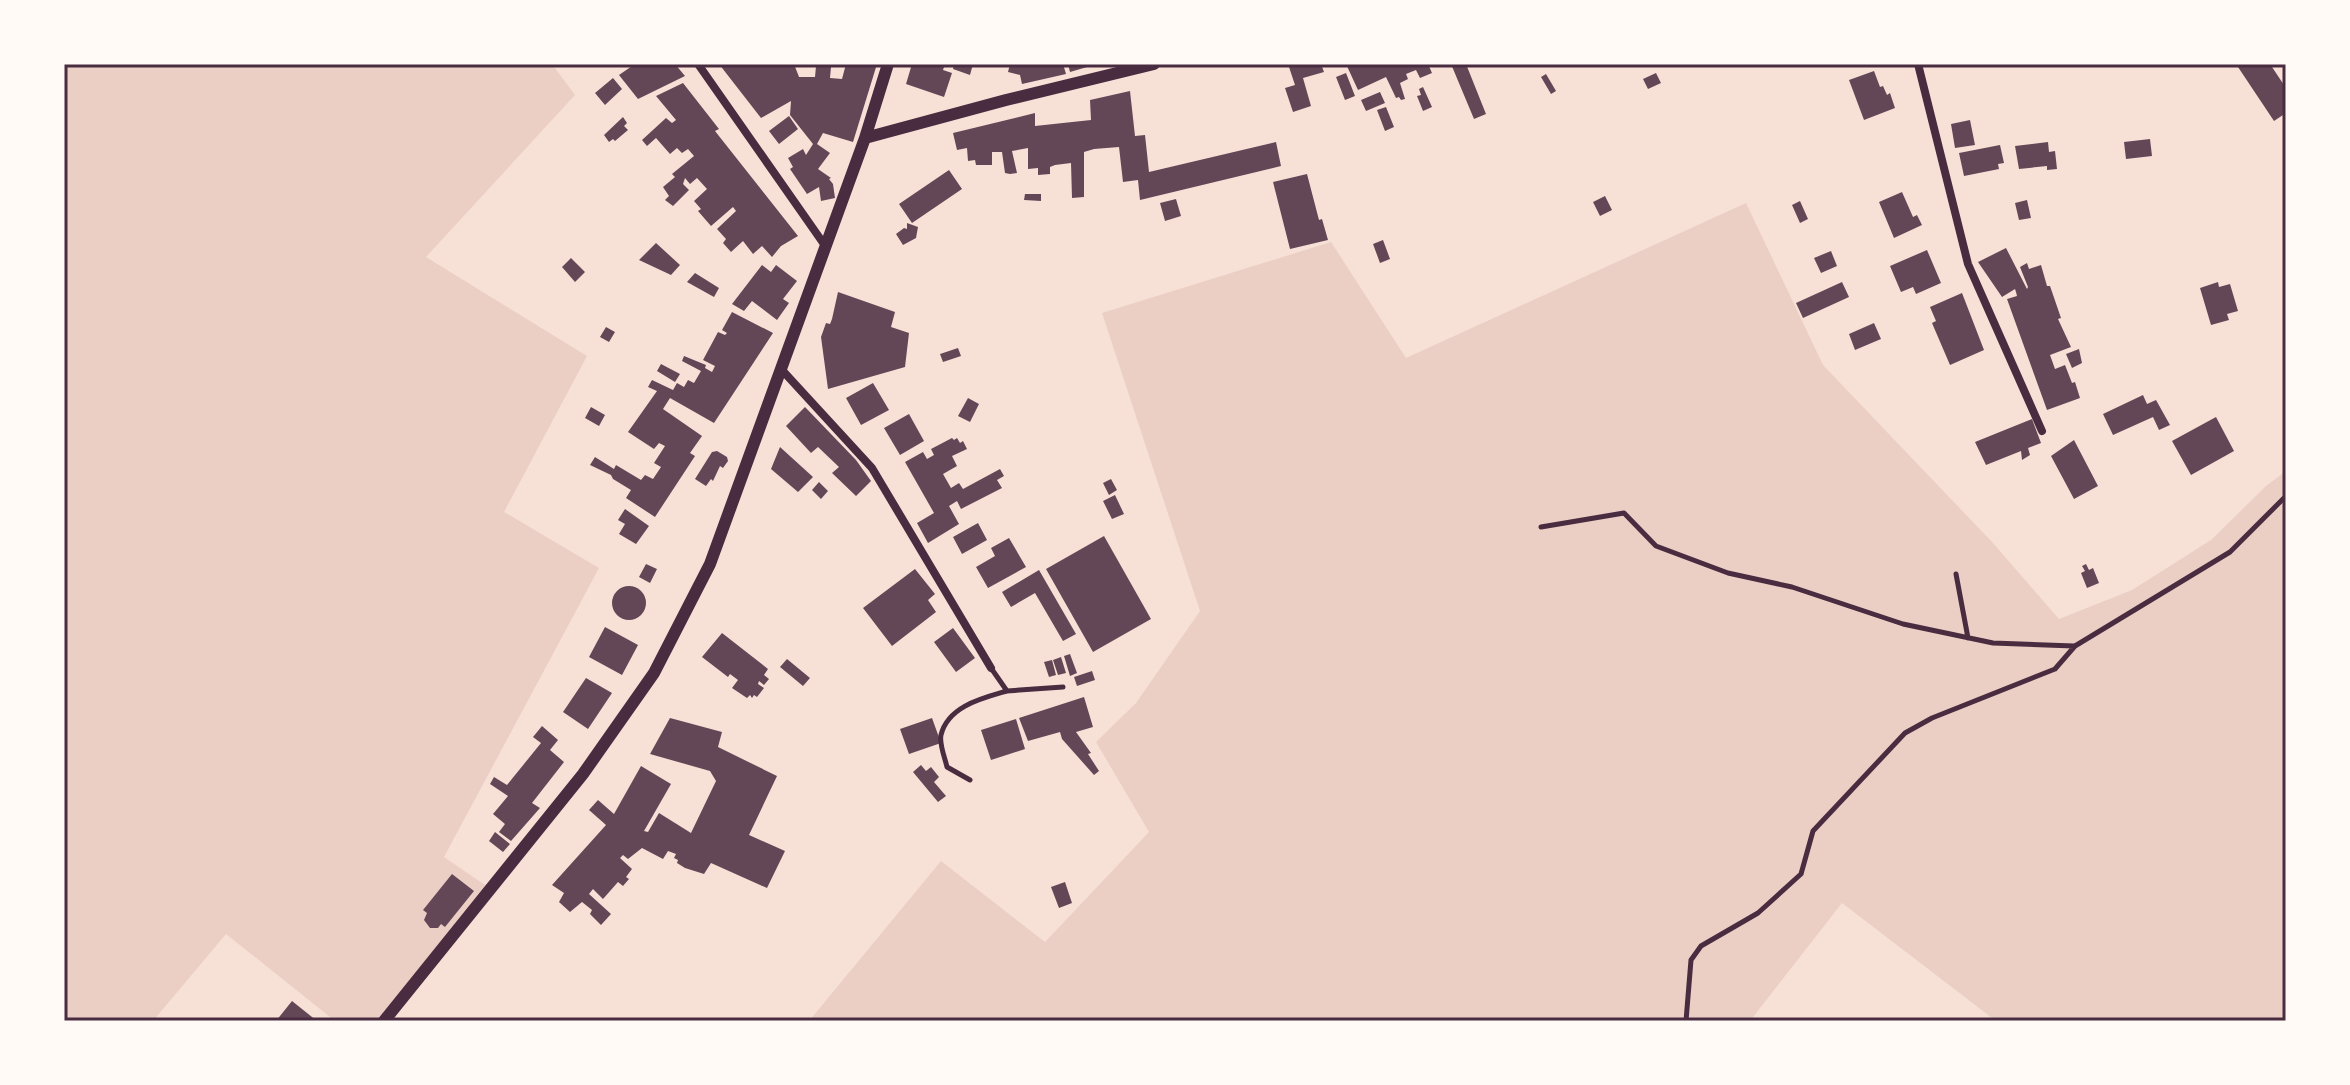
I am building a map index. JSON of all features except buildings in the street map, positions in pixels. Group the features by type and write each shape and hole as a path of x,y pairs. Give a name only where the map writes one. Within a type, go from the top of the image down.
{"street":[{"path":"698,64 826,247"},
{"path":"384,1021 583,774 654,673 710,564 865,138 888,64"},
{"path":"865,138 1154,64"},
{"path":"1918,64 1968,264 2042,431"},
{"path":"782,370 872,468 991,668"}],"lane":[{"path":"1686,1021 1691,960 1701,946 1758,913 1801,874 1813,831 1905,733 1932,718 2055,669 2075,646 2230,552 2286,496"},
{"path":"1541,527 1624,513 1656,546 1728,573 1792,587 1903,624 1968,638 1993,643 2075,646"},
{"path":"1956,574 1968,638"},
{"path":"991,668 1007,691"},
{"path":"970,780 947,767 940,737 951,716 975,701 1007,691 1063,687"}],"shaded area":[{"path":"64,64 552,64 575,95 426,257 587,356 504,512 599,568 444,857 491,889 384,1021 335,1021 226,934 153,1021 64,1021"},
{"path":"1746,203 1823,365 1993,543 2059,619 2132,590 2211,540 2266,486 2286,471 2286,1021 1996,1021 1842,903 1750,1021 809,1021 941,861 1045,942 1149,832 1096,742 1136,703 1200,611 1102,313 1331,242 1406,358"}]}
